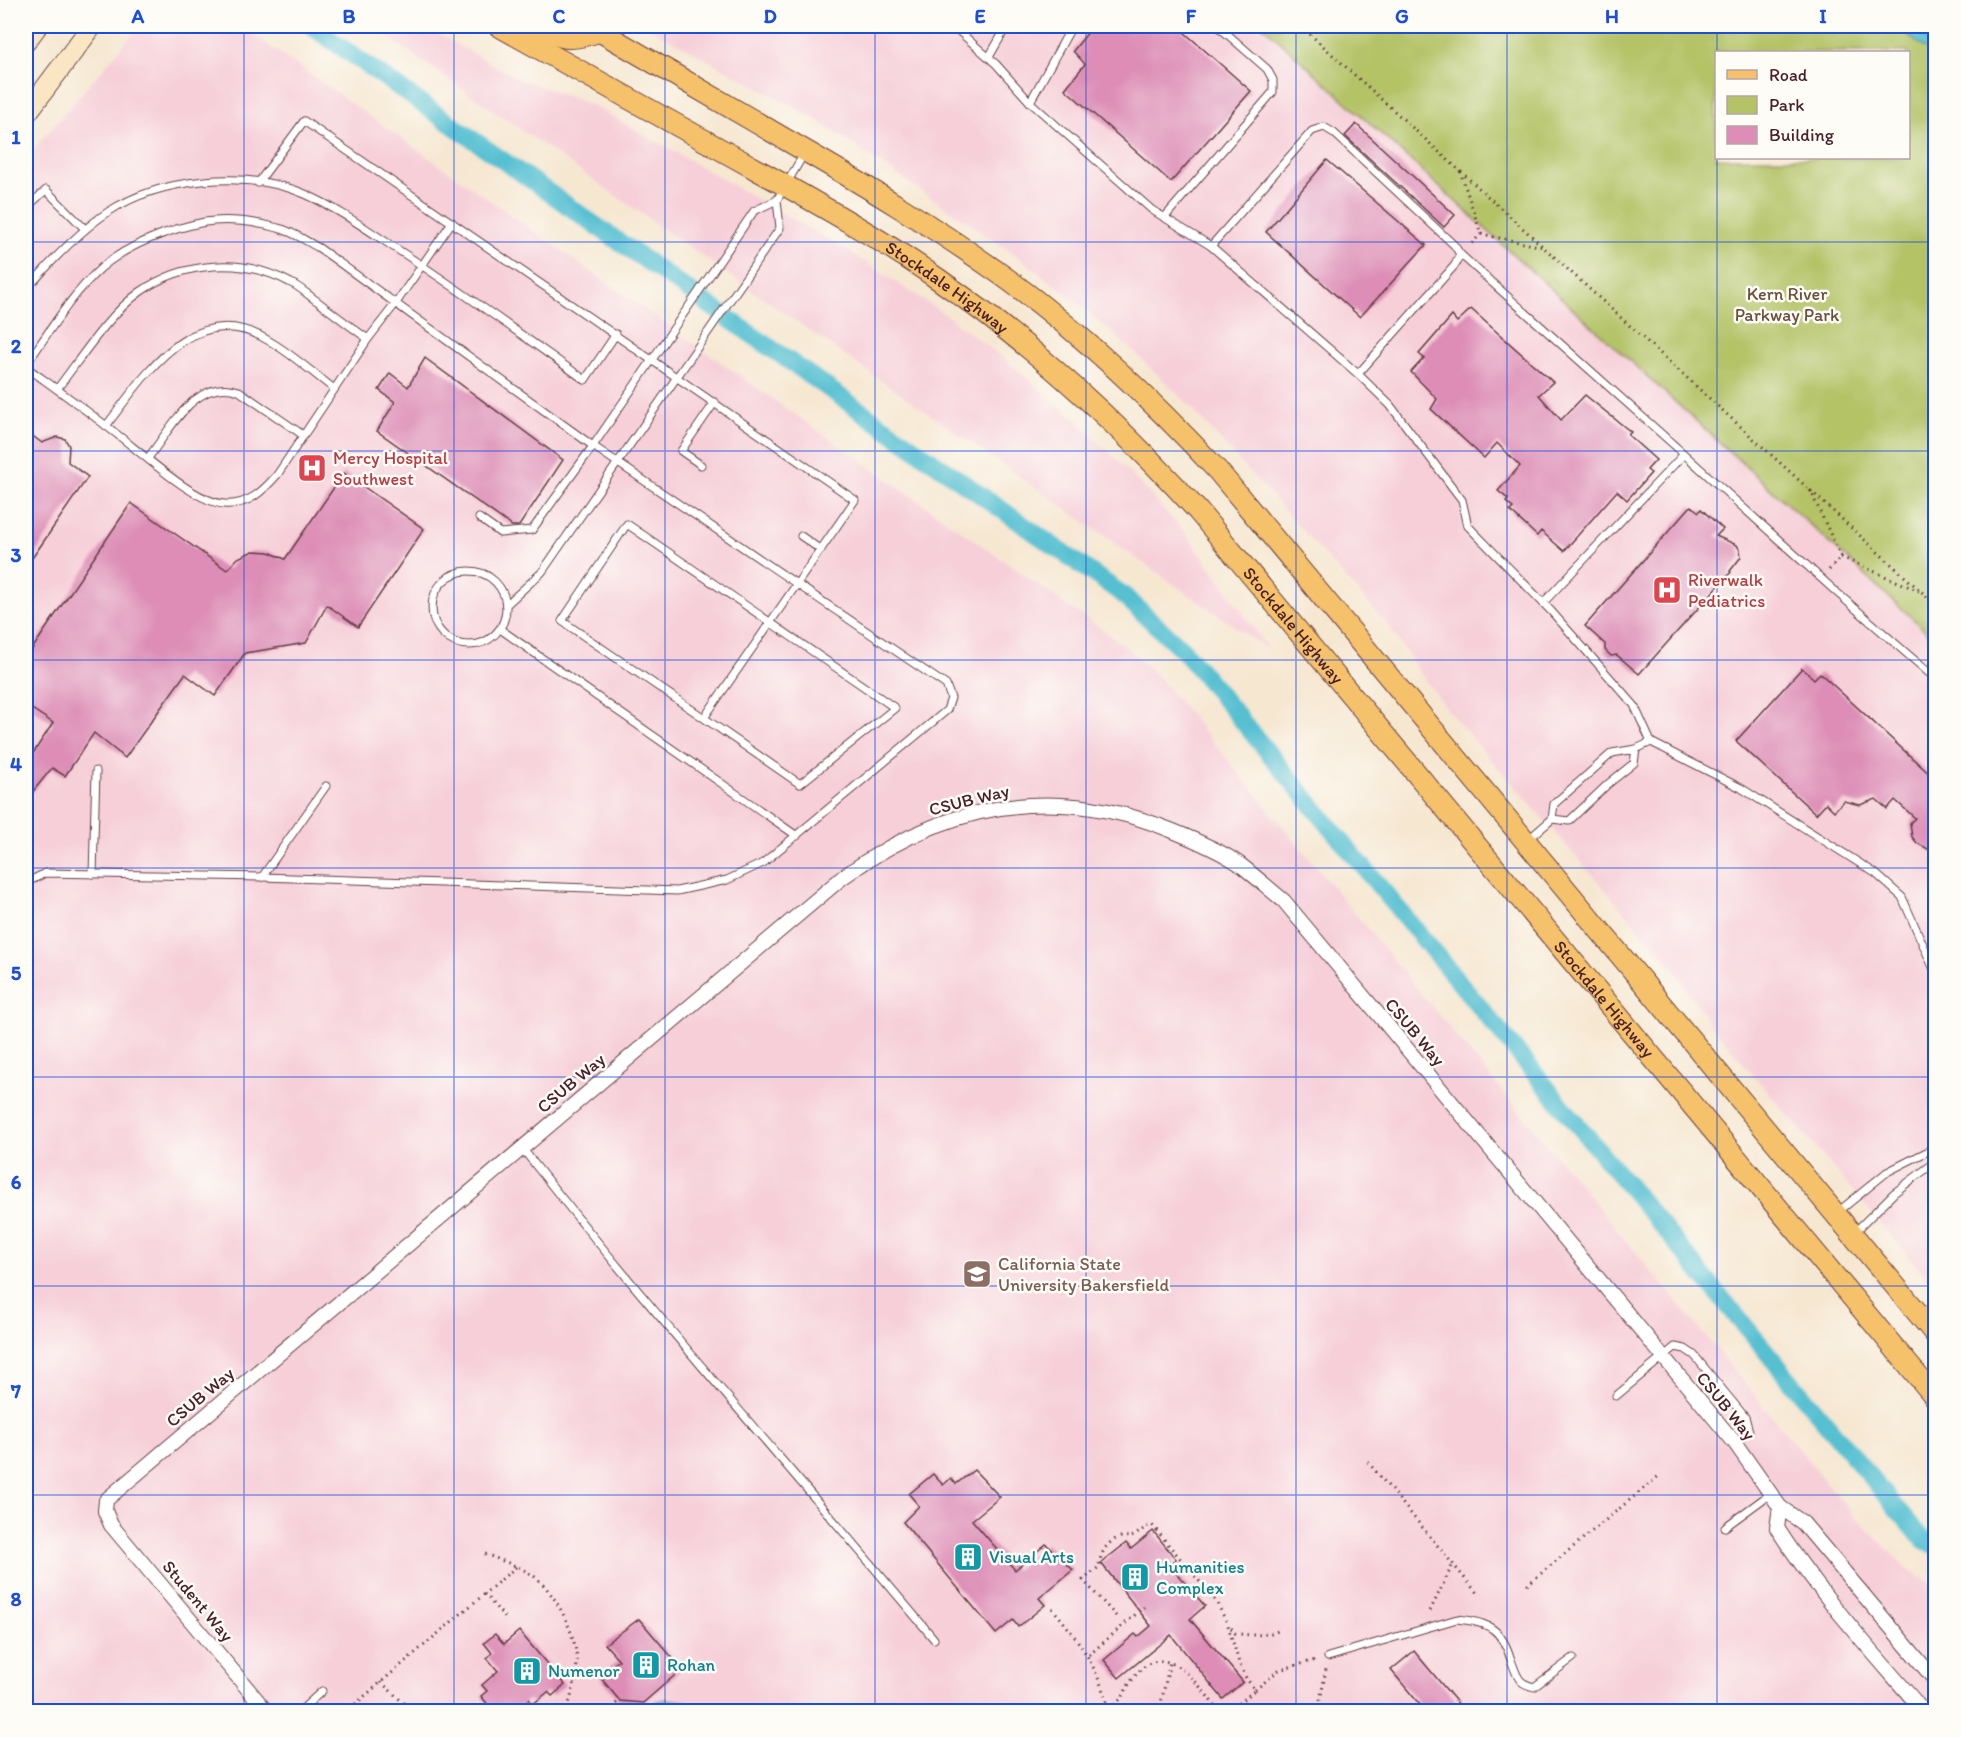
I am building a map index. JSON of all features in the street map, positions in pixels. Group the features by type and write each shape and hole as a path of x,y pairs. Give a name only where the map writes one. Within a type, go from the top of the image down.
{"main road":[{"path":"26,41 37,26"},
{"path":"26,114 92,26"},
{"name":"Stockdale Highway","path":"499,26 781,193 885,244 939,279 1065,380 1158,468 1198,511 1935,1398"},
{"path":"537,26 565,38 580,38 602,29 908,212 1011,283 1110,363 1218,471 1935,1335"}],"street":[{"name":"CSUB Way","path":"105,1511 106,1500 112,1494 843,877 873,856 916,832 985,811 1031,804 1076,806 1110,810 1151,822 1208,847 1237,862 1284,902 1735,1443 1780,1507 1803,1523 1935,1681"},
{"path":"1780,1507 1777,1528 1798,1561 1857,1635 1924,1712"},
{"name":"Student Way","path":"105,1511 111,1525 267,1712"}],"lane":[{"path":"953,26 988,57 1030,102 1152,210 1211,246 1358,374 1390,405 1462,500 1468,526 1543,603 1634,705 1652,742 1741,788 1875,873 1902,897 1935,974"},
{"path":"988,57 1006,26"},
{"path":"1030,102 1072,26"},
{"path":"1165,217 1273,92 1273,80 1267,69 1218,26"},
{"path":"258,183 304,120 855,500 704,718"},
{"path":"1211,246 1312,131 1324,127 1334,133 1454,244 1460,254 1935,679"},
{"path":"479,518 500,533 532,530 593,446 753,212 781,193 805,151"},
{"path":"26,272 35,280 55,256 84,230 109,211 143,194 168,186 212,180 238,180 303,193 328,206 422,266 585,380 616,334"},
{"path":"26,208 46,190 84,230"},
{"path":"506,605 542,572 780,228 781,193"},
{"path":"26,883 45,873 262,877 677,891 727,880 763,863 947,710 951,698 946,685 593,446 396,303 319,248 279,228 237,221 206,222 141,243 117,256 102,267 75,298 26,366 187,489 222,504 240,504 261,493 277,475 368,339 396,303 452,222"},
{"path":"1358,374 1455,266 1460,254"},
{"path":"57,389 101,332 139,293 161,280 207,266 237,265 292,283 368,339"},
{"path":"106,426 153,365 178,343 192,336 226,327 244,330 270,341 334,389"},
{"path":"148,458 190,403 209,390 219,387 229,387 240,391 303,435"},
{"path":"701,465 681,451 715,402"},
{"path":"1543,603 1684,454"},
{"path":"627,524 895,708 800,784 704,718 562,621 627,524"},
{"path":"801,536 821,550"},
{"path":"462,571 475,571 496,582 503,593 506,605 506,617 492,638 481,644 469,646 446,638 433,617 431,605 434,593 450,575 462,571"},
{"path":"500,629 797,837"},
{"path":"1526,842 1552,819 1554,804 1612,753 1636,749 1652,742"},
{"path":"1552,819 1569,821 1634,763 1636,749"},
{"path":"93,874 96,771"},
{"path":"262,877 326,786"},
{"path":"1835,1214 1887,1172 1935,1147"},
{"path":"522,1148 754,1430 846,1534 934,1639"},
{"path":"1852,1234 1894,1193 1935,1164"},
{"path":"1616,1396 1675,1347 1685,1349 1694,1355 1745,1417 1749,1431 1735,1443"},
{"path":"1725,1527 1770,1494"},
{"path":"1328,1657 1457,1619 1474,1621 1502,1636 1522,1682 1534,1687 1573,1658"},
{"path":"299,1712 322,1691"}],"path":[{"path":"1302,26 1935,605"},
{"path":"1459,169 1480,234"},
{"path":"1480,234 1546,248"},
{"path":"1460,254 1480,234"},
{"path":"1809,489 1841,557 1922,593"},
{"path":"1829,570 1841,557"},
{"path":"1368,1462 1477,1593"},
{"path":"1527,1585 1659,1475"},
{"path":"1116,1616 1083,1580 1099,1567 1102,1552 1113,1540 1120,1537 1133,1537 1149,1524 1155,1527 1216,1602 1228,1625 1239,1663 1255,1690"},
{"path":"485,1554 518,1566 537,1578 552,1595 568,1623 577,1660 572,1694 566,1712"},
{"path":"1430,1611 1453,1564"},
{"path":"346,1712 518,1566"},
{"path":"484,1594 508,1621"},
{"path":"1089,1655 1144,1607"},
{"path":"1052,1608 1089,1655 1110,1712"},
{"path":"1228,1625 1235,1633 1244,1635 1269,1634 1281,1630"},
{"path":"1229,1712 1279,1670 1328,1657 1318,1712"},
{"path":"1108,1706 1122,1699 1130,1682 1149,1664 1159,1661 1170,1662 1182,1667 1219,1712"},
{"path":"1159,1712 1170,1662"},
{"path":"381,1682 409,1708 439,1712"},
{"path":"607,1712 620,1701"},
{"path":"1114,1704 1123,1712"},
{"path":"1234,1707 1238,1712"}],"shaded area":[{"path":"138,26 241,26 1128,648 1162,681 1856,1518 1907,1569 1935,1587 1935,1711 26,1711 26,158"},
{"path":"372,26 424,26 519,79 592,105 847,250 946,315 1003,358 1075,419 1126,469 1188,536 1270,651"},
{"path":"646,26 1261,26 1935,639 1935,1287 1709,1023 1673,967 1452,715 1389,626 1189,405 1077,302 1017,256 814,118"}],"green space":[{"name":"Kern River Parkway Park","path":"1263,26 1935,26 1935,639"}],"water":[{"path":"1897,26 1935,26 1935,57"},
{"path":"667,1699 686,1702 699,1711 641,1711 655,1702"}],"building":[{"path":"1093,26 1177,26 1251,91 1171,182 1065,89 1085,64 1073,51"},
{"path":"1356,124 1455,215 1444,227 1345,136"},
{"path":"1327,160 1426,245 1360,317 1266,232"},
{"path":"1471,309 1553,382 1539,395 1561,420 1585,395 1631,432 1628,435 1656,460 1647,470 1651,473 1627,500 1617,491 1564,551 1541,531 1537,536 1510,511 1513,508 1506,502 1508,499 1498,491 1520,466 1497,443 1484,458 1431,409 1437,399 1411,372 1424,358 1419,354 1452,316 1457,322"},
{"path":"425,358 563,460 519,526 512,526 377,431 395,402 379,390 390,373 408,387"},
{"path":"26,431 42,443 57,437 65,439 69,446 68,462 88,477 26,567"},
{"path":"344,473 424,529 358,627 327,605 306,643 245,653 215,696 185,674 125,758 94,733 65,776 52,768 26,800 26,764 53,723 26,705 26,658 131,503 227,570 238,558 253,551 269,552 285,559"},
{"name":"Riverwalk Pediatrics","path":"1691,506 1699,512 1701,509 1723,529 1716,536 1737,545 1741,557 1731,572 1639,674 1617,655 1611,656 1605,650 1605,644 1585,626"},
{"path":"1802,668 1814,679 1820,673 1935,779 1935,853 1917,843 1912,837 1910,823 1915,818 1895,800 1887,809 1876,799 1860,805 1844,801 1834,811 1826,803 1816,814 1736,741"},
{"name":"Visual Arts","path":"974,1470 1000,1497 972,1520 1015,1570 1046,1544 1073,1570 1039,1598 1045,1605 1018,1627 1013,1620 996,1634 903,1522 919,1506 909,1494 933,1474 943,1485 951,1478 956,1484"},
{"path":"1153,1531 1176,1559 1172,1562 1179,1571 1176,1573 1205,1606 1190,1619 1243,1682 1223,1699 1171,1635 1119,1678 1104,1660 1135,1634 1138,1637 1151,1626 1101,1563 1126,1543 1131,1549"},
{"name":"Rohan","path":"639,1619 682,1669 643,1703 620,1701 600,1677 619,1660 605,1644"},
{"name":"Numenor","path":"519,1631 565,1685 552,1696 548,1692 533,1704 529,1699 513,1712 494,1712 481,1696 487,1691 482,1685 498,1671 487,1658 492,1653 484,1643 495,1634 504,1644"},
{"path":"1414,1651 1465,1712 1426,1712 1391,1670"}],"waterway":[{"path":"311,26 1122,594 1183,650 1897,1509 1924,1540 1936,1547"}],"place":[{"name":"Mercy Hospital Southwest","path":"312,468"},
{"name":"Riverwalk Pediatrics","path":"1667,590"},
{"name":"California State University Bakersfield","path":"977,1274"},
{"name":"Visual Arts","path":"968,1557"},
{"name":"Humanities Complex","path":"1135,1577"},
{"name":"Rohan","path":"646,1665"},
{"name":"Numenor","path":"527,1671"}]}
